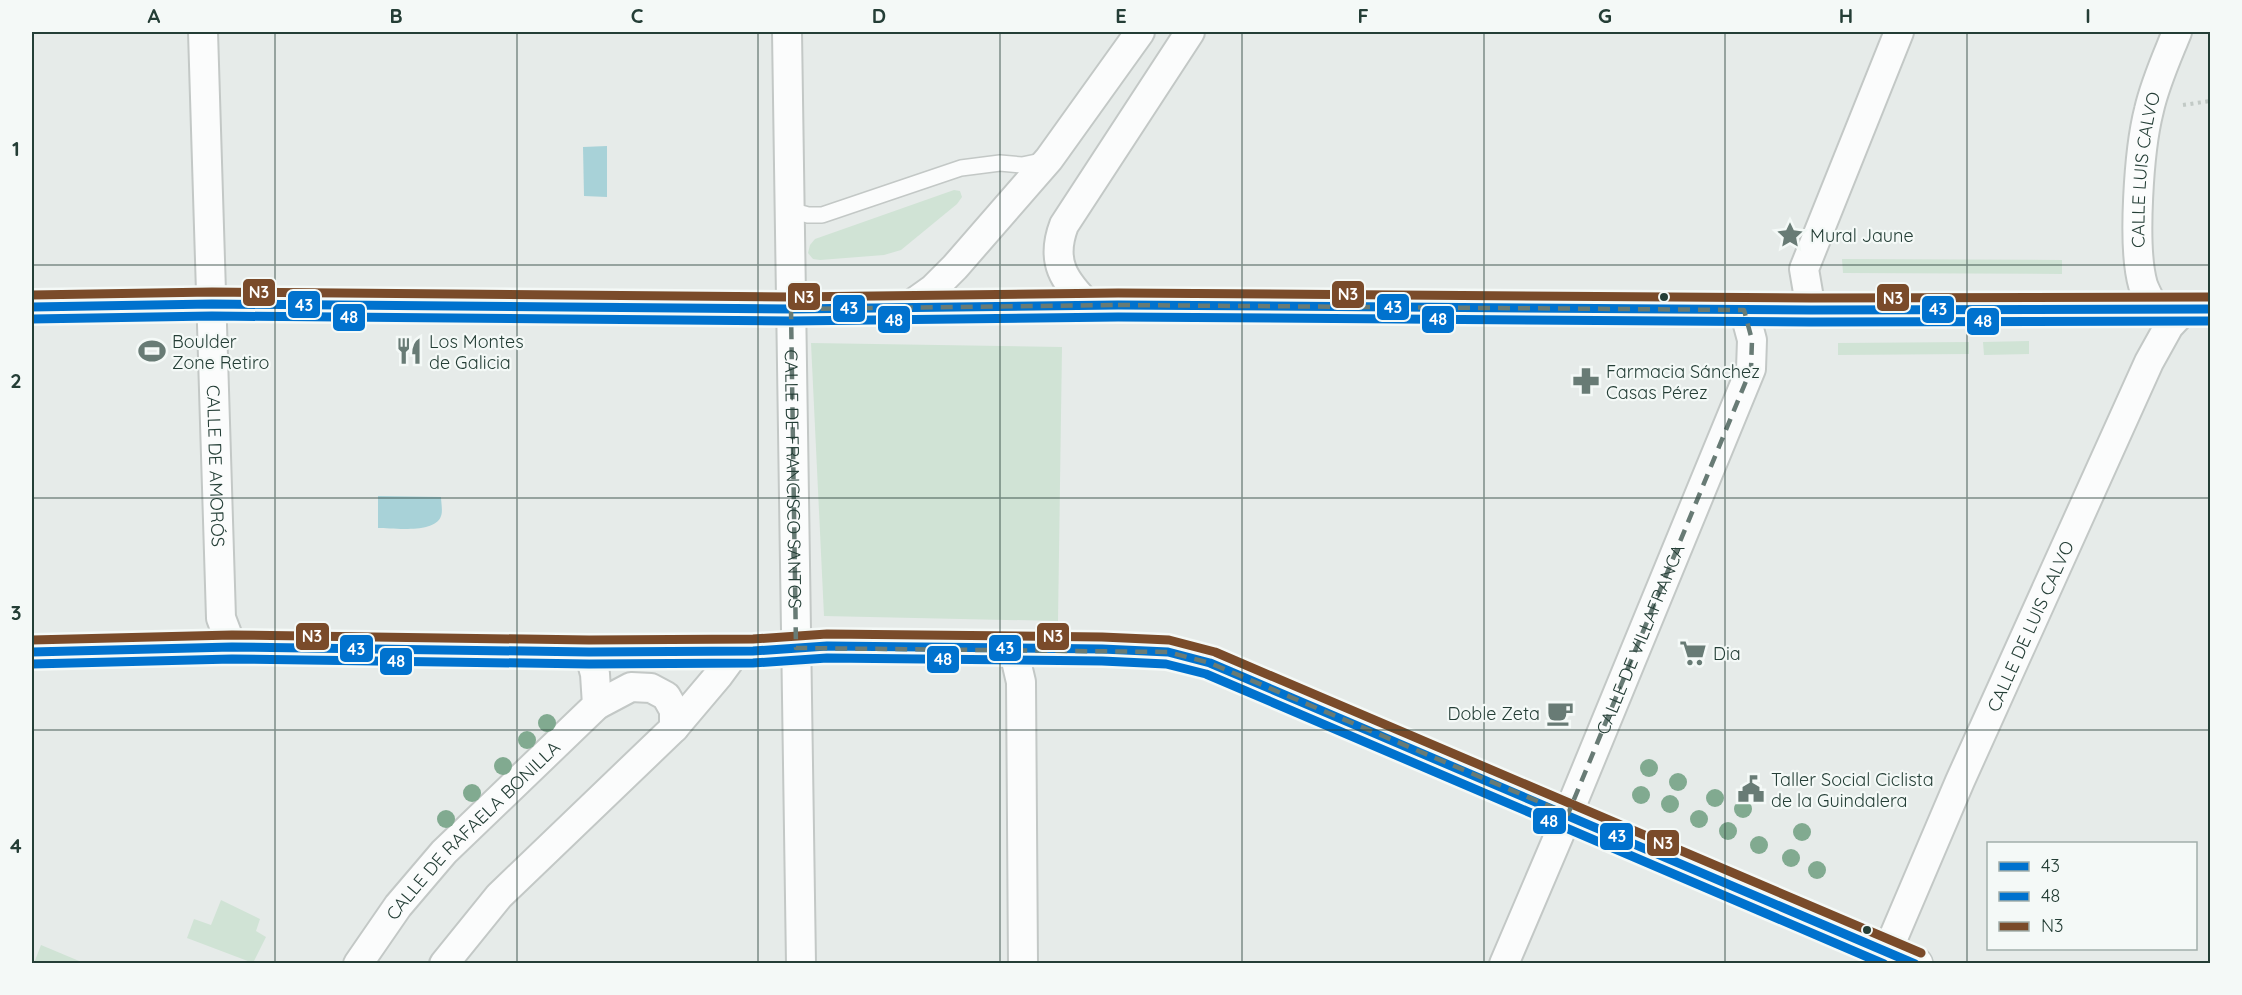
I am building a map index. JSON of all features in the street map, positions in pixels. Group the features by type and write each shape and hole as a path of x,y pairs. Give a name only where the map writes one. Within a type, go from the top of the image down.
{"street":[{"name":"CALLE DE AMORÓS","path":"203,32 221,618 232,647"},
{"name":"CALLE DE FRANCISCO SANTOS","path":"787,32 801,963"},
{"path":"905,309 933,289 955,267 1049,159 1140,32"},
{"path":"1090,307 1072,288 1061,271 1059,244 1064,225 1190,32"},
{"path":"1810,310 1804,269 1899,32"},
{"name":"CALLE LUIS CALVO","path":"2177,32 2149,109 2142,149 2138,227 2139,265 2144,285 2183,310"},
{"path":"32,307 212,304 791,309 1090,307 2183,310"},
{"name":"CALLE DE VILLAFRANCA","path":"1504,963 1568,814 1751,369 1752,340 1744,310"},
{"name":"CALLE DE LUIS CALVO","path":"1895,959 1960,781 2149,362 2169,326 2183,310"},
{"path":"32,652 232,647 589,652 827,646 1168,652 1210,663 1568,814 1895,959"},
{"path":"1013,648 1021,682 1023,963"},
{"path":"444,963 499,896 674,728 729,661 731,650"},
{"path":"589,652 596,674 597,705"},
{"name":"CALLE DE RAFAELA BONILLA","path":"358,963 398,906 444,852 597,705 631,687 651,688 666,696 674,710 674,728"}],"lane":[{"path":"790,210 808,215 822,214 961,168 1000,163 1022,165 1049,159"}],"highlighted area":[{"path":"1118,305 1744,310 1752,340 1751,369 1568,814 1210,663 1168,652 796,648 791,309"}],"green space":[{"path":"954,190 960,191 962,197 957,204 901,250 884,255 820,260 813,259 808,253 815,239"},
{"path":"1842,259 2062,260 2062,274 1843,273"},
{"path":"2029,341 2029,354 1984,355 1983,342"},
{"path":"1969,342 1969,354 1838,355 1838,343"},
{"path":"811,343 1062,347 1058,621 824,616"},
{"path":"221,900 260,919 256,931 266,937 253,963 187,938 194,919 211,925"},
{"path":"41,945 84,963 34,963"}],"water":[{"path":"607,146 607,197 584,196 583,147"},
{"path":"378,496 441,497 441,516 437,522 422,528 378,528"}],"transit line":[{"name":"N3","path":"32,295 212,292 791,297 1118,293 1811,298 2210,297"},
{"name":"43","path":"32,307 212,304 791,309 1118,305 1811,310 2210,309"},
{"name":"48","path":"32,319 212,316 791,321 1118,317 1811,322 2210,321"},
{"name":"N3","path":"32,640 232,635 589,640 753,639 827,634 1102,637 1169,640 1215,652 1921,953"},
{"name":"43","path":"32,652 232,647 589,652 753,651 827,646 1102,649 1168,652 1210,663 1915,964"},
{"name":"48","path":"32,664 232,659 589,664 753,663 827,658 1102,661 1166,664 1206,674 1884,964"}],"place":[{"name":"Mural Jaune","path":"1790,235"},
{"name":"Boulder Zone Retiro","path":"152,351"},
{"name":"Los Montes de Galicia","path":"409,351"},
{"name":"Farmacia Sánchez Casas Pérez","path":"1586,381"},
{"name":"Dia","path":"1693,653"},
{"name":"Doble Zeta","path":"1560,713"},
{"name":"Taller Social Ciclista de la Guindalera","path":"1751,789"}]}
